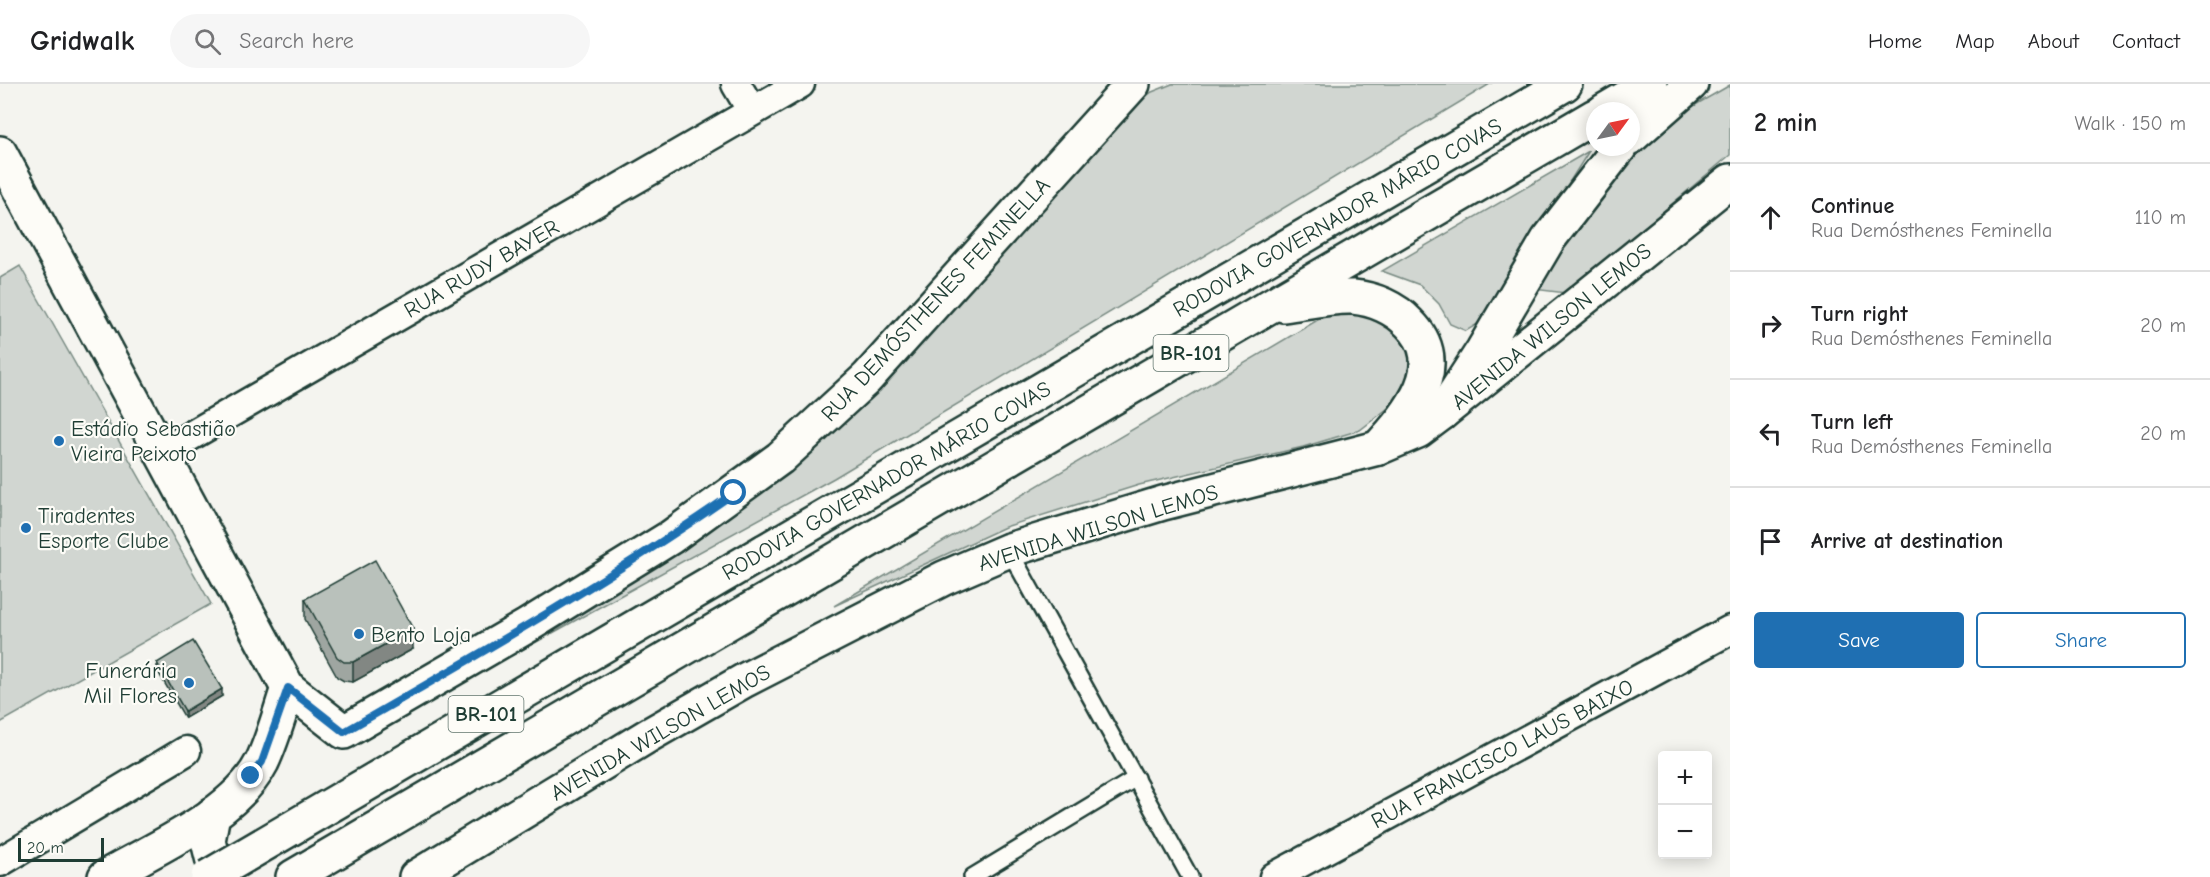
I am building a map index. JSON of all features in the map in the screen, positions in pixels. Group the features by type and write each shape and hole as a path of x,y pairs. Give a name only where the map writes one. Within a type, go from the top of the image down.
{"main road":[{"name":"RUA DEMÓSTHENES FEMINELLA","path":"288,688 344,732 537,620 671,537 734,493 823,420 867,378 1132,84"},
{"name":"RODOVIA GOVERNADOR MÁRIO COVAS","path":"208,877 1565,84"},
{"path":"1619,102 1650,84"},
{"path":"1640,129 1691,84"},
{"name":"RODOVIA GOVERNADOR MÁRIO COVAS","path":"293,877 1274,306 1586,121"},
{"path":"0,153 288,688 262,762 241,791 213,814 105,877"},
{"path":"1442,413 1483,350 1548,240 1613,156"},
{"name":"AVENIDA WILSON LEMOS","path":"416,877 639,741 745,680 933,583 1010,550 1163,503 1378,448 1418,431 1730,181"},
{"path":"1274,306 1353,297 1395,309 1418,331 1428,353 1427,374 1407,413 1378,448"},
{"path":"213,814 208,841 217,877"}],"street":[{"path":"736,84 752,111"},
{"name":"RUA RUDY BAYER","path":"161,453 800,84"},
{"name":"RUA FRANCISCO LAUS BAIXO","path":"1274,877 1730,630"},
{"path":"0,862 186,751"}],"lane":[{"path":"1010,550 1190,877"},
{"path":"972,877 1136,778"}],"shaded area":[{"path":"1172,84 1490,84 834,478 511,656 741,503 829,436 903,365 1127,110 1152,92"},
{"path":"1730,85 1730,155 1566,293 1533,289 1579,220 1614,176 1632,156 1640,156 1640,148 1652,137 1694,105"},
{"path":"1586,153 1481,322 1466,331 1450,324 1439,304 1420,285 1382,271"},
{"name":"Estádio Sebastião Vieira Peixoto","path":"20,266 211,604 0,723 0,278"},
{"path":"1345,309 1370,314 1386,323 1411,358 1406,379 1392,405 1360,430 1303,447 1139,485 1005,527 834,606 1321,318"}],"building":[{"name":"Bento Loja","path":"375,560 413,629 353,662 344,662 337,657 305,599"},
{"name":"Funerária Mil Flores","path":"193,641 222,689 185,711 157,663"}],"place":[{"name":"Estádio Sebastião Vieira Peixoto","path":"59,441"},
{"name":"Tiradentes Esporte Clube","path":"26,528"},
{"name":"Bento Loja","path":"359,634"},
{"name":"Funerária Mil Flores","path":"189,683"}],"route":[{"path":"251,776 262,762 288,688 344,732 527,626 671,537 734,493"}]}
